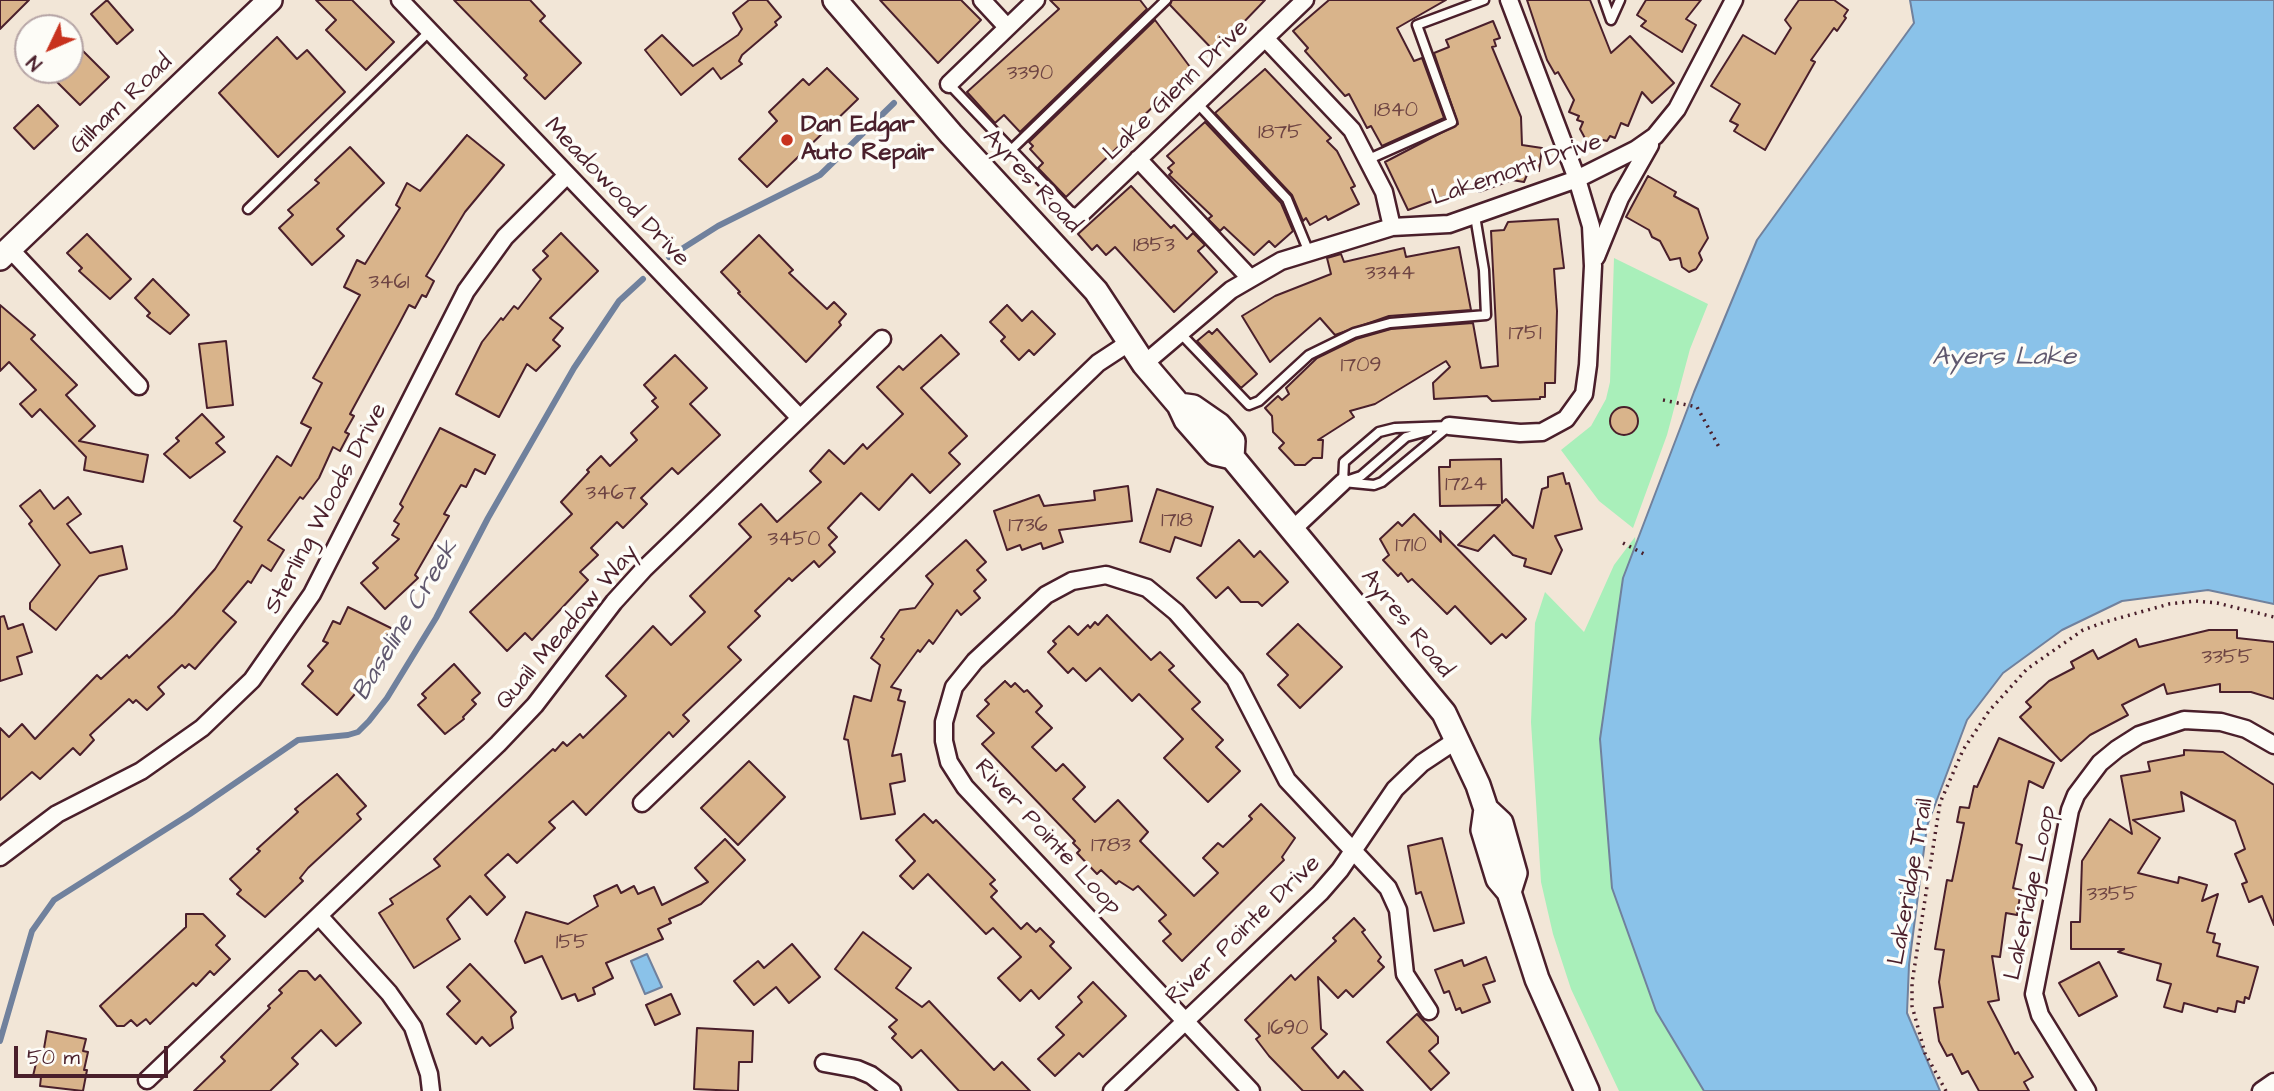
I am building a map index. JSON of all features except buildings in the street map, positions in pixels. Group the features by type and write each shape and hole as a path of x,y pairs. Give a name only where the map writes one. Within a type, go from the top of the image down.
{"street":[{"name":"Gilham Road","path":"139,386 5,253 270,0"},
{"name":"Meadowood Drive","path":"400,0 800,418"},
{"name":"Ayres Road","path":"835,0 942,124 1096,291 1144,365 1179,405 1186,420 1216,453 1232,457 1426,688 1458,739 1486,809 1496,814 1505,835 1515,873 1509,892 1537,979 1587,1091"},
{"path":"982,0 1007,27"},
{"path":"949,83 1036,0"},
{"name":"Lake Glenn Drive","path":"1080,215 1305,0"},
{"path":"1449,426 1542,432 1566,419 1584,394 1593,266 1591,226 1577,179 1509,0"},
{"name":"Lakemont Drive","path":"1144,365 1225,294 1250,278 1308,250 1392,227 1449,224 1577,179 1618,160 1655,136 1678,109 1734,0"},
{"path":"1265,38 1352,130 1384,192 1392,227"},
{"path":"1593,266 1619,198 1655,136"},
{"path":"1138,159 1250,278"},
{"name":"Sterling Woods Drive","path":"0,857 57,814 141,771 202,728 252,680 312,594 466,291 505,237 567,175"},
{"name":"Quail Meadow Way","path":"147,1080 320,918 498,744 535,705 614,601 644,569 882,339"},
{"path":"642,803 1098,363 1130,342"},
{"path":"1293,528 1343,482"},
{"name":"River Pointe Loop","path":"1251,1091 955,775 944,741 947,705 954,687 975,661 1046,595 1072,580 1106,575 1147,588 1176,612 1235,679 1287,780 1382,880 1394,900 1398,910 1405,974 1430,1011"},
{"name":"Lakeridge Loop","path":"2087,1091 2040,1015 2034,994 2067,823 2076,795 2100,763 2117,749 2140,735 2184,720 2221,722 2246,729 2274,745"},
{"name":"River Pointe Drive","path":"1112,1091 1320,893 1354,850 1395,789 1422,763 1458,739"},
{"path":"320,918 389,993 413,1027 429,1074 430,1091"},
{"path":"824,1063 857,1069 871,1075 892,1091"},
{"path":"2260,1091 2274,1082"}],"lane":[{"path":"1011,150 1166,0"},
{"path":"1368,159 1452,122 1417,25 1484,0"},
{"path":"1604,0 1611,20 1619,0"},
{"path":"248,209 430,31"},
{"path":"949,83 1070,211 1080,215"},
{"path":"1197,103 1287,200 1308,250"},
{"path":"1180,333 1249,405 1259,401 1309,355 1346,336 1390,323 1486,315 1484,270 1475,216"},
{"path":"1343,482 1361,476 1406,436 1449,426"},
{"path":"1343,482 1344,462 1379,432 1395,428 1449,426"},
{"path":"1343,482 1374,485 1382,482 1449,426"}],"path":[{"path":"1663,400 1697,407 1719,447"},
{"path":"1623,542 1646,555"},
{"name":"Lakeridge Trail","path":"1947,1091 1925,1053 1912,1006 1912,984 1940,803 1963,750 1989,710 2017,677 2035,662 2082,630 2116,618 2169,604 2195,601 2217,603 2274,617"}],"green space":[{"path":"1614,258 1708,304 1690,349 1667,435 1633,528 1599,501 1561,450 1591,426 1606,399 1610,382"},
{"path":"1635,537 1636,545 1623,578 1600,739 1656,1011 1704,1091 1619,1091 1571,989 1553,934 1541,882 1531,722 1535,623 1545,592 1584,632 1614,565"}],"water":[{"name":"Ayers Lake","path":"1910,0 2274,0 2274,604 2208,590 2122,601 2062,630 2003,673 1967,720 1927,826 1909,965 1907,1013 1940,1091 1704,1091 1656,1011 1612,888 1600,739 1623,578 1694,392 1757,240 1914,23"},
{"path":"647,954 662,987 645,994 631,961"}],"waterway":[{"name":"Baseline Creek","path":"669,257 718,226 820,175 894,103"},
{"name":"Baseline Creek","path":"0,1041 32,931 54,900 190,814 298,740 348,735 358,732 369,721 387,698 436,618 488,518 574,368 619,301 643,279"}],"place":[{"name":"Dan Edgar Auto Repair","path":"787,140"}]}
